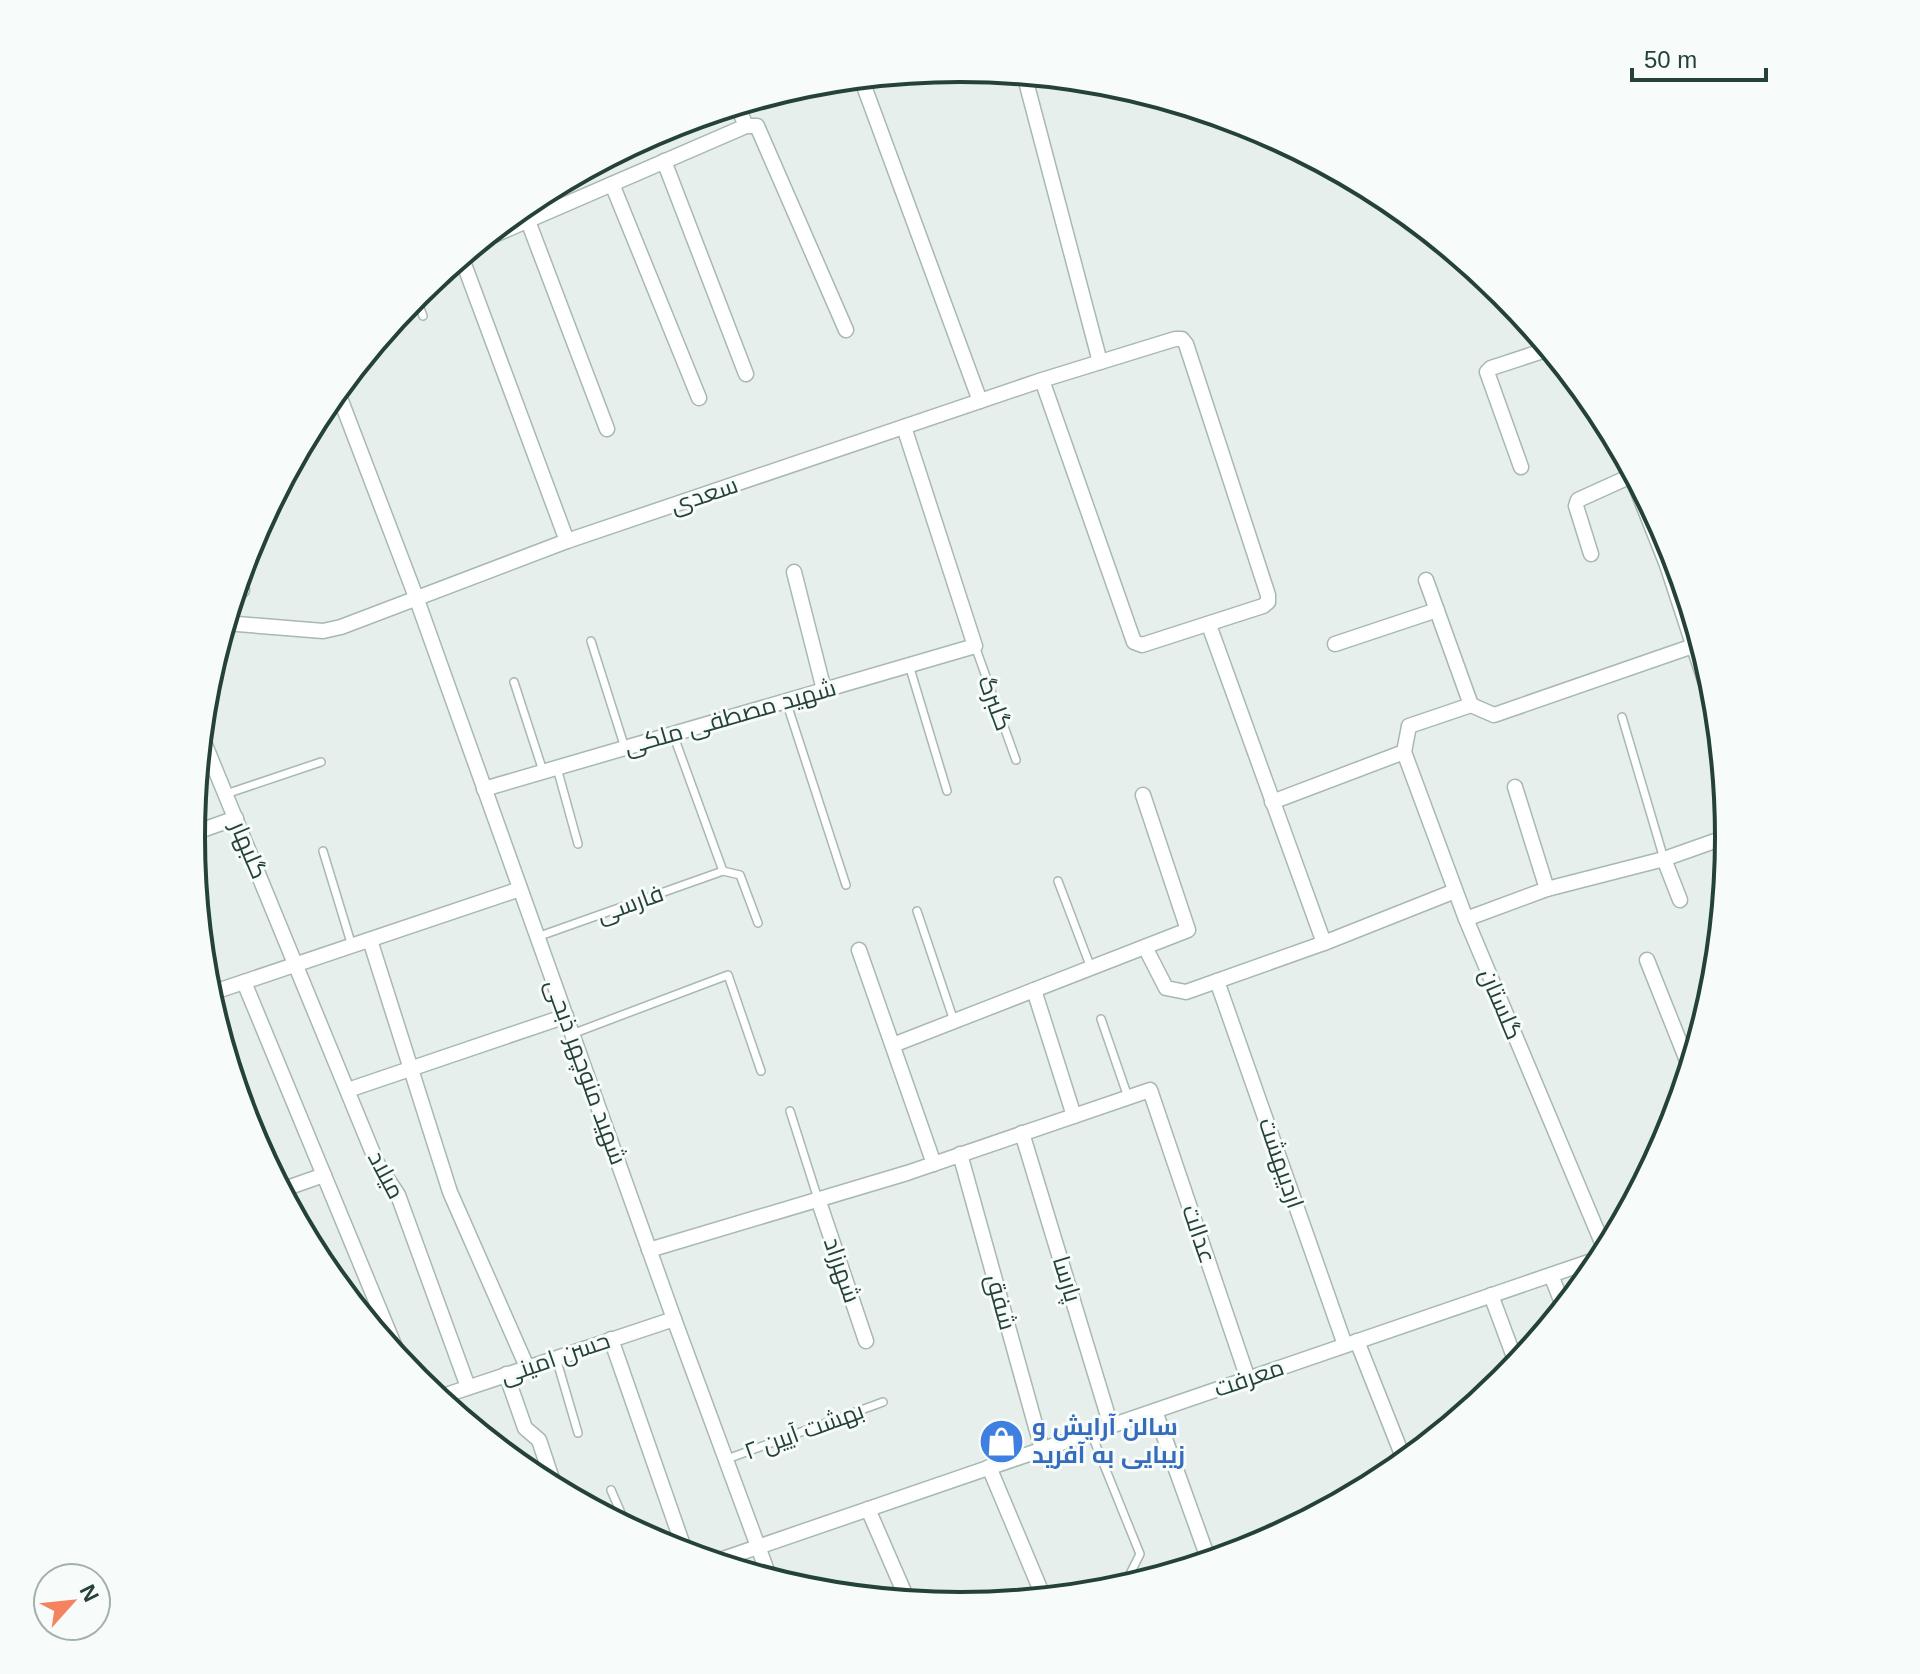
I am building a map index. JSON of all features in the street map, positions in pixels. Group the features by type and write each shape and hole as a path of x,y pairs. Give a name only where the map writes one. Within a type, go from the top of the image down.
{"street":[{"path":"1027,85 1100,362"},
{"path":"865,88 980,401"},
{"path":"743,114 846,330"},
{"path":"518,225 751,126"},
{"path":"664,161 746,374"},
{"path":"612,184 699,398"},
{"path":"535,218 607,429"},
{"path":"465,267 567,541"},
{"name":"سعدی","path":"236,624 323,631 341,627 567,541 1042,380 1182,339 1268,595 1268,602 1263,606 1209,625"},
{"path":"1521,467 1487,372 1539,352"},
{"path":"1042,380 1134,642 1142,645 1209,625 1324,943"},
{"name":"شهید منوچهر ذبحی","path":"342,404 416,597 764,1566"},
{"path":"904,427 975,646"},
{"path":"1591,554 1576,506 1578,500 1624,479"},
{"path":"794,572 824,690"},
{"path":"1426,580 1471,705"},
{"path":"1335,644 1437,610"},
{"name":"شهید مصطفی ملکی","path":"484,789 975,646"},
{"path":"1272,802 1404,752 1409,726 1471,705 1494,715 1690,647"},
{"name":"گلستان","path":"1404,752 1466,919 1599,1239"},
{"name":"گلبهار","path":"210,755 297,965"},
{"path":"1515,787 1547,889"},
{"path":"893,1045 1188,930 1143,795"},
{"path":"205,829 236,818"},
{"path":"1466,919 1547,889 1664,859 1715,841"},
{"path":"1664,859 1680,900"},
{"path":"221,990 520,889"},
{"path":"1145,947 1166,988 1186,992 1324,943 1455,891"},
{"path":"370,940 450,1192 527,1367"},
{"path":"859,950 934,1164"},
{"path":"1647,960 1683,1051"},
{"name":"میلاد","path":"297,965 377,1163 398,1195 468,1387"},
{"name":"اردیبهشت","path":"1217,981 1351,1343 1400,1450"},
{"path":"244,982 388,1330"},
{"path":"1034,990 1074,1116"},
{"path":"348,1090 566,1016"},
{"name":"عدالت","path":"1128,1097 1150,1090 1248,1379"},
{"path":"649,1250 934,1164 1128,1097"},
{"name":"پارسا","path":"1022,1133 1111,1426"},
{"name":"شفق","path":"960,1154 1042,1449"},
{"path":"293,1189 324,1175"},
{"name":"شهرزاد","path":"818,1199 866,1341"},
{"name":"معرفت","path":"731,1556 1584,1262"},
{"path":"1551,1275 1559,1296"},
{"path":"1491,1295 1512,1352"},
{"name":"حسن امینی","path":"450,1393 674,1319"},
{"path":"611,1339 681,1539"},
{"path":"506,1374 525,1428 539,1440 549,1470"},
{"path":"1155,1411 1205,1551"},
{"path":"989,1467 1040,1588"},
{"path":"868,1509 903,1589"}],"lane":[{"path":"535,213 535,218"},
{"path":"420,309 423,316"},
{"path":"591,641 625,748"},
{"name":"گلبرگ","path":"975,646 1016,760"},
{"path":"909,665 947,791"},
{"path":"514,682 578,844"},
{"path":"786,701 846,885"},
{"path":"1622,717 1664,859"},
{"path":"673,734 723,871 740,875 758,923"},
{"path":"226,794 321,762"},
{"path":"323,851 352,946"},
{"name":"فارسی","path":"537,937 723,871"},
{"path":"1058,881 1091,968"},
{"path":"917,911 954,1021"},
{"path":"572,1034 728,975 761,1071"},
{"path":"1101,1019 1128,1097"},
{"path":"790,1111 818,1199"},
{"path":"556,1358 578,1433"},
{"name":"بهشت آیین ۲","path":"725,1460 883,1402"},
{"path":"1091,1433 1140,1554 1131,1571"},
{"path":"611,1490 620,1511"}],"place":[{"name":"سالن آرایش و زیبایی به آفرید","path":"1001,1441"}]}
